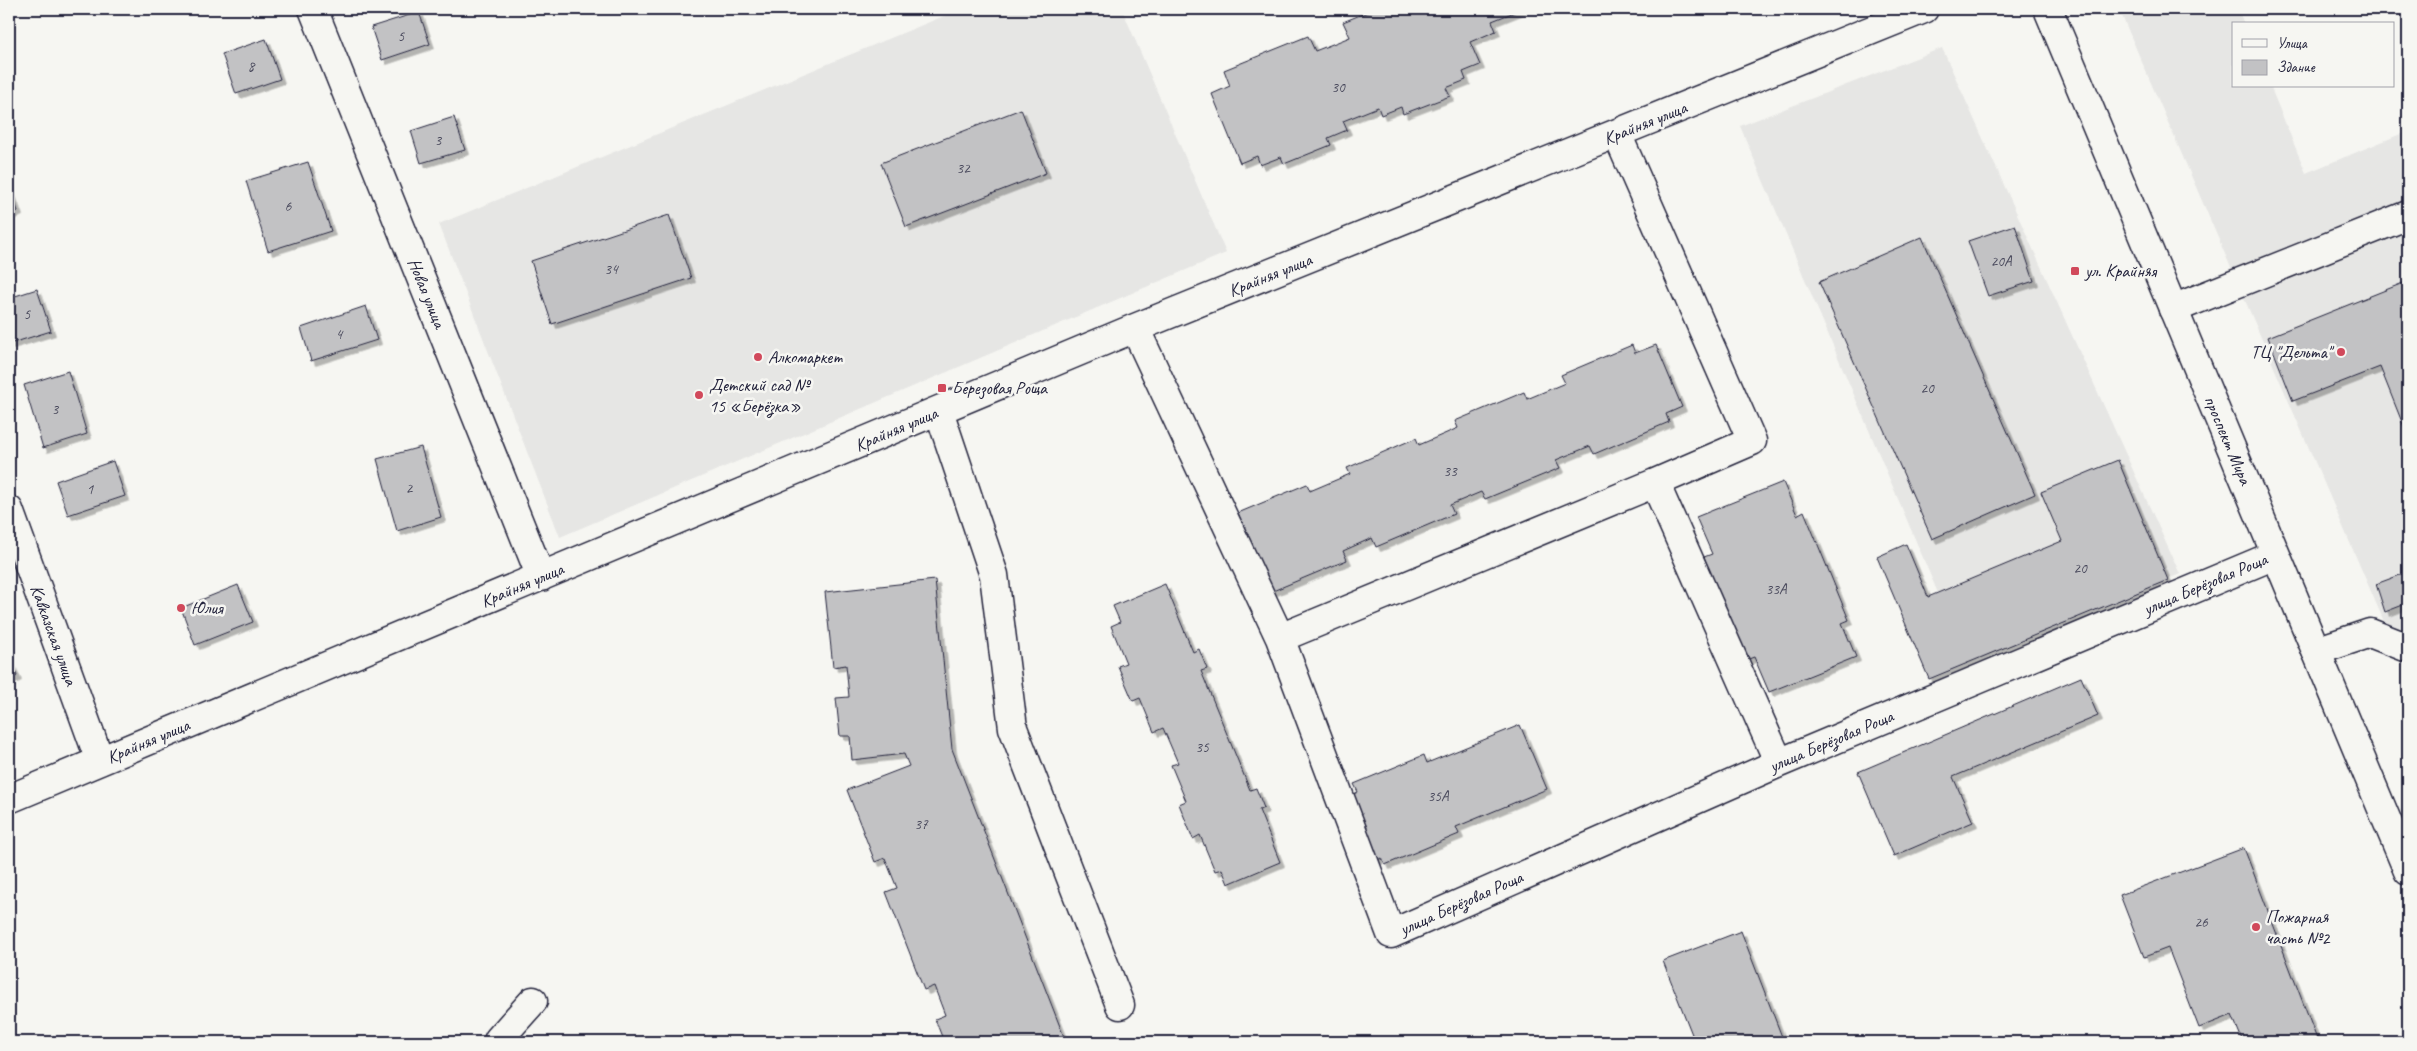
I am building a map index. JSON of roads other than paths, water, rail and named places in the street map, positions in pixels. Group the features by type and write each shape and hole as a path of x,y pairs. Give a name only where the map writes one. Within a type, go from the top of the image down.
{"street":[{"name":"Новая улица","path":"313,9 541,577"},
{"name":"Крайняя улица","path":"9,799 1135,328 1924,9"},
{"name":"проспект Мира","path":"2048,9 2408,872"},
{"path":"1135,328 1280,638 1752,441 1617,134"},
{"path":"2173,309 2408,215"},
{"path":"939,411 994,575 1013,728 1120,1005"},
{"path":"1655,483 1779,763"},
{"name":"Кавказская улица","path":"9,510 100,761"},
{"name":"улица Берёзовая Роща","path":"1280,638 1391,934 1779,763 2275,555"},
{"path":"2316,651 2370,633 2408,648"},
{"path":"500,1042 499,1039 533,1001"}],"place":[{"name":"ул. Крайняя","path":"2075,271"},
{"name":"ТЦ \"Дельта\"","path":"2341,352"},
{"name":"Алкомаркет","path":"758,357"},
{"name":"Березовая Роща","path":"942,388"},
{"name":"Детский сад № 15 «Берёзка»","path":"699,395"},
{"name":"Юлия","path":"181,608"},
{"name":"Пожарная часть №2","path":"2256,927"}]}
